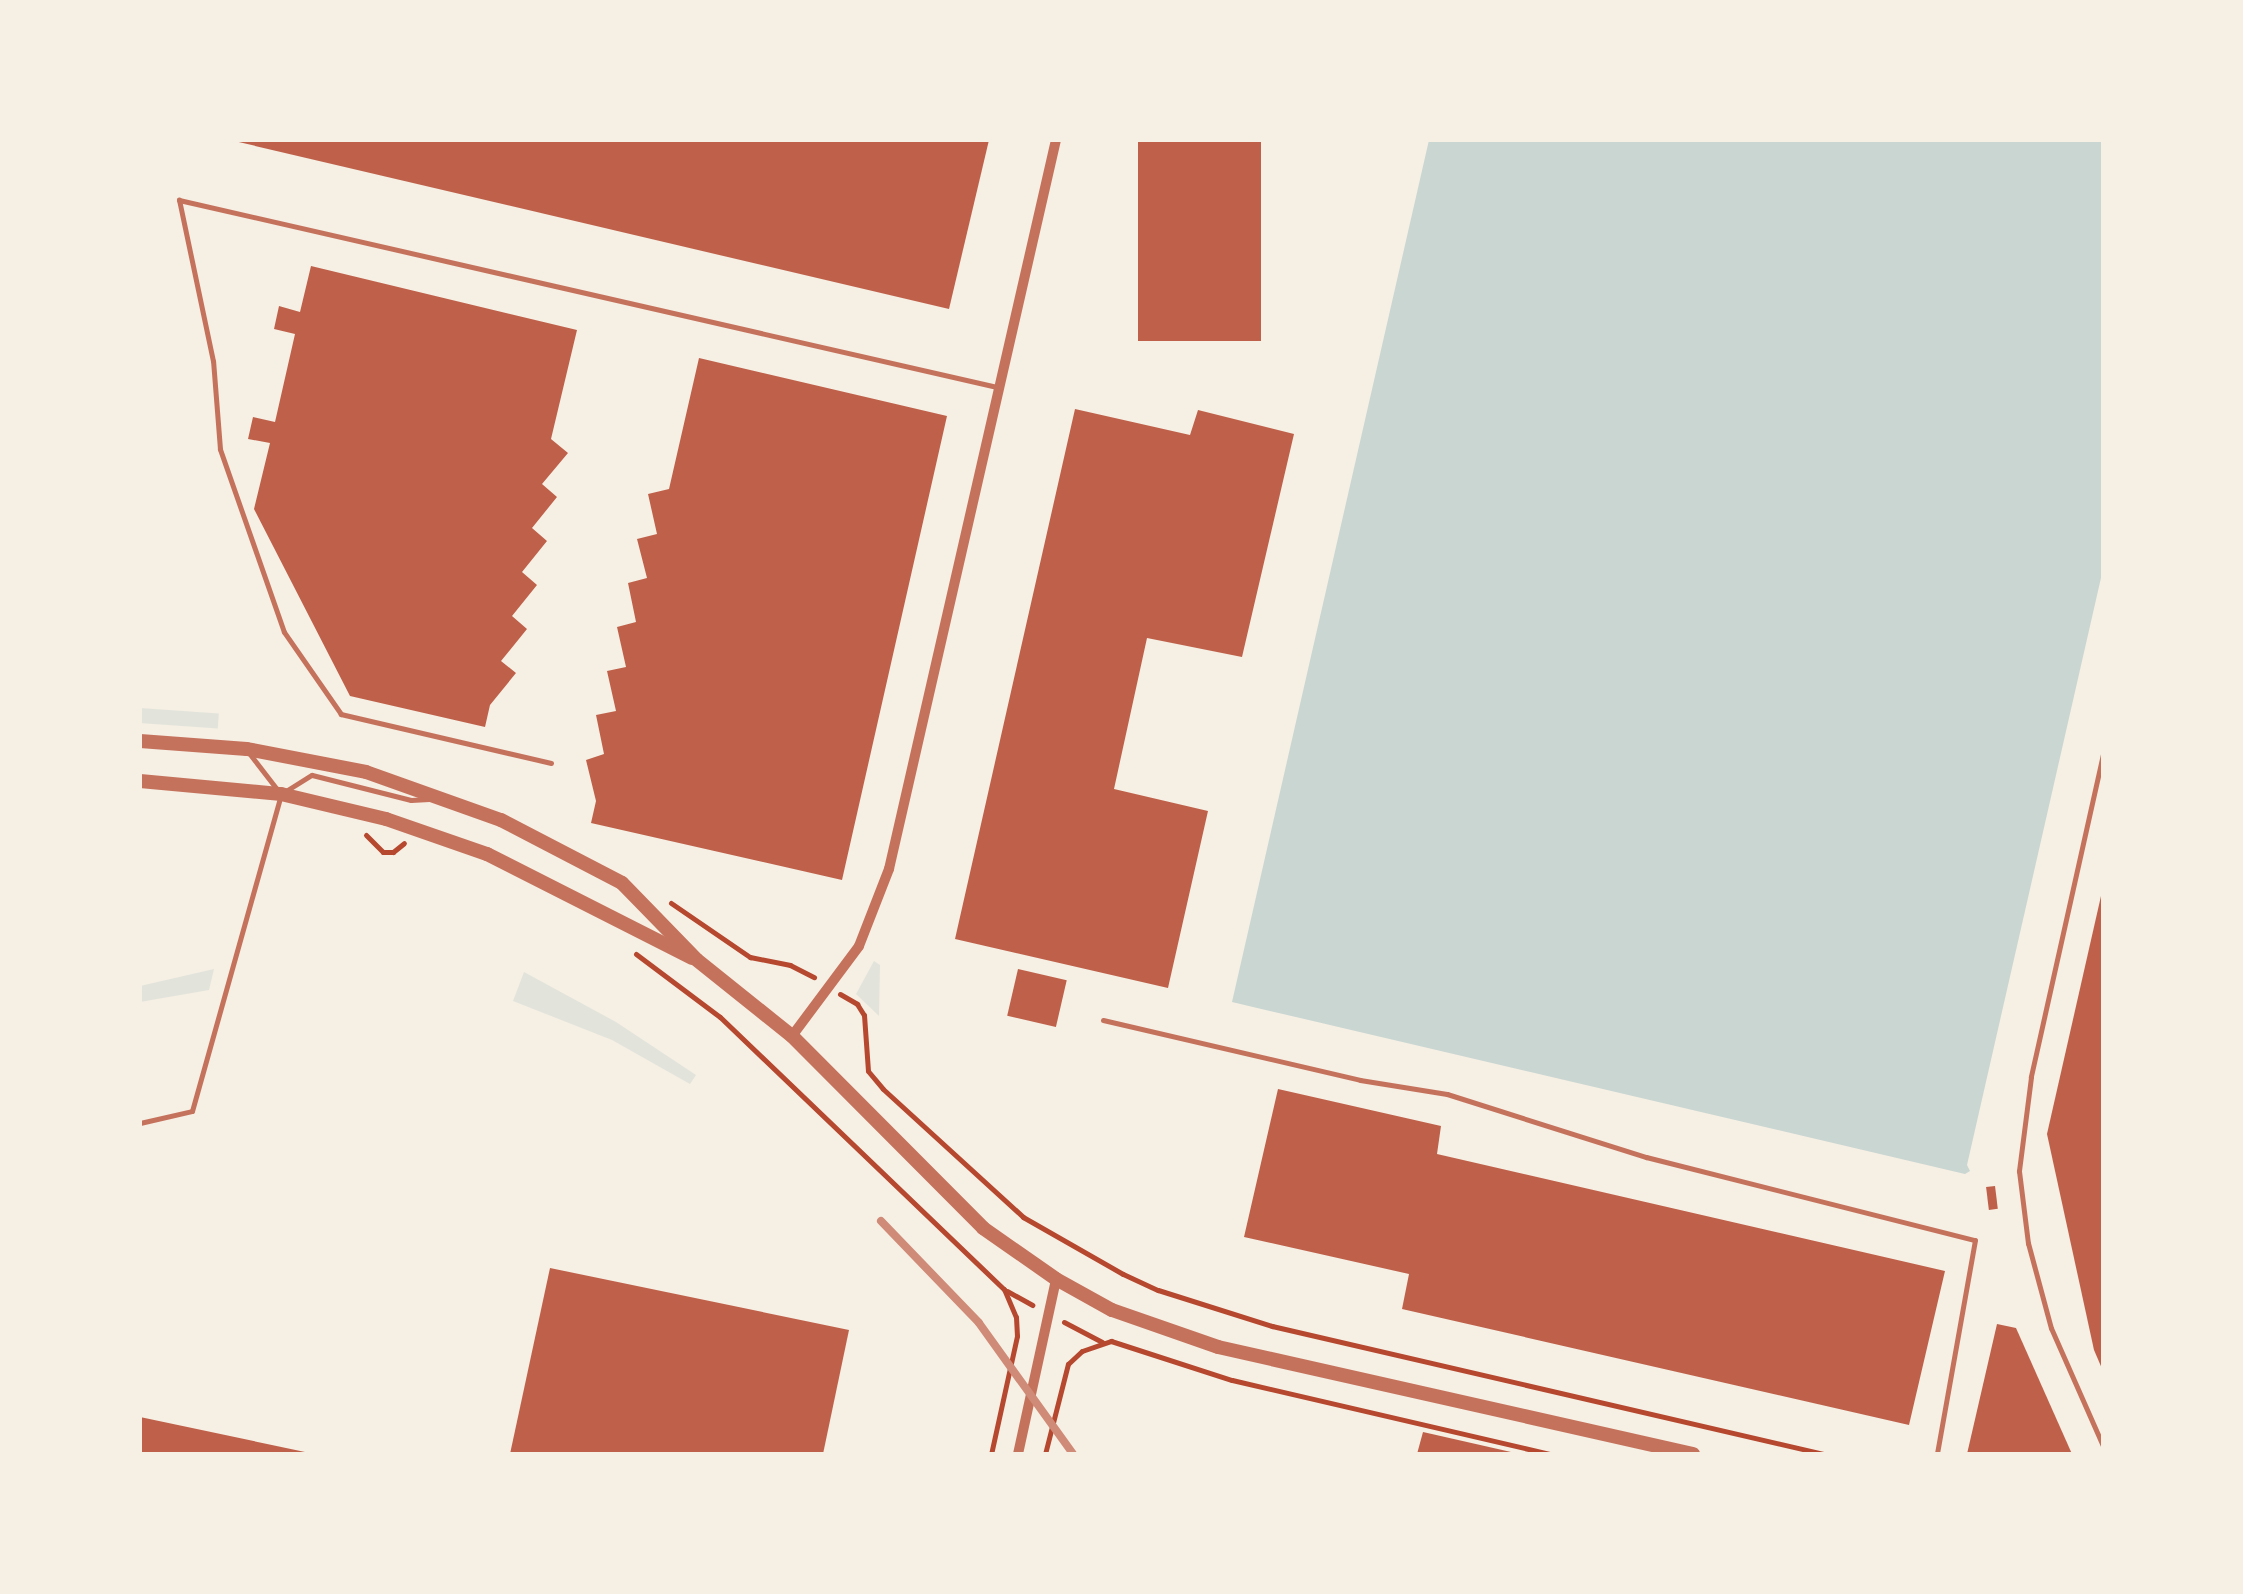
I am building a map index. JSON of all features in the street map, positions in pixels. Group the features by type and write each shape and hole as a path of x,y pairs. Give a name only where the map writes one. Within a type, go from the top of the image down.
{"street":[{"path":"792,1036 867,930 889,868 1056,140"},
{"path":"140,741 246,749 345,767 447,798 540,838 622,883 697,960 792,1036 944,1194 1012,1251 1056,1280 1131,1319 1218,1348 1693,1454"},
{"path":"140,781 281,794 373,815 487,854 697,960"},
{"path":"1018,1454 1056,1280"}],"lane":[{"path":"551,763 341,714 284,632 220,449 213,360 178,200 998,388"},
{"path":"246,749 281,794"},
{"path":"2103,754 2031,1078 2019,1172 2028,1243 2051,1328 2103,1446"},
{"path":"140,1123 192,1111 281,794 312,775 411,800 447,798"},
{"path":"1103,1020 1360,1080 1446,1094 1646,1157 1975,1240 1937,1454"}],"path":[{"path":"358,826 384,852 416,842"},
{"path":"663,898 750,957 790,965 856,1004 864,1016 868,1071 883,1089 1023,1217 1123,1274 1158,1290 1272,1326 1824,1454"},
{"path":"625,946 720,1017 1004,1289 1016,1317 1016,1336 991,1454"},
{"path":"1045,1454 1068,1364 1082,1350 1112,1342 1250,1384 1548,1454"}],"shaded area":[{"path":"1429,140 2103,140 2103,569 1967,1165 1970,1171 1965,1174 1232,1002"},
{"path":"140,708 219,714 218,728 140,723"},
{"path":"874,961 880,965 879,1016 856,994"},
{"path":"214,969 209,990 140,1002 140,986"},
{"path":"524,972 616,1022 696,1075 690,1084 612,1040 513,1001"}],"building":[{"path":"230,140 989,140 949,309"},
{"path":"1138,140 1261,140 1261,341 1138,341"},
{"path":"311,266 577,330 551,439 568,453 542,484 557,497 532,528 547,541 522,572 537,585 512,616 527,629 501,661 516,673 490,705 485,727 350,696 254,509 270,443 248,439 253,417 275,422 295,334 274,329 279,306 300,312"},
{"path":"699,358 947,416 842,880 591,823 596,801 586,760 604,754 596,715 616,711 607,671 626,667 617,627 636,622 628,583 647,578 637,539 657,534 648,494 669,489"},
{"path":"1075,409 1190,435 1198,410 1294,434 1242,657 1147,638 1114,789 1208,811 1168,988 955,939"},
{"path":"2101,896 2103,1371 2094,1350 2047,1134"},
{"path":"1018,969 1067,980 1056,1027 1007,1016"},
{"path":"1278,1089 1441,1126 1437,1154 1945,1271 1909,1425 1402,1309 1409,1274 1244,1237"},
{"path":"1995,1186 1998,1209 1989,1210 1986,1187"},
{"path":"550,1268 849,1330 823,1454 510,1454"},
{"path":"1997,1324 2016,1328 2072,1454 1967,1454"},
{"path":"140,1417 305,1452 305,1454 140,1454"},
{"path":"1423,1432 1511,1452 1511,1454 1417,1454"}],"railway":[{"path":"881,1221 979,1323 1073,1454"}]}
